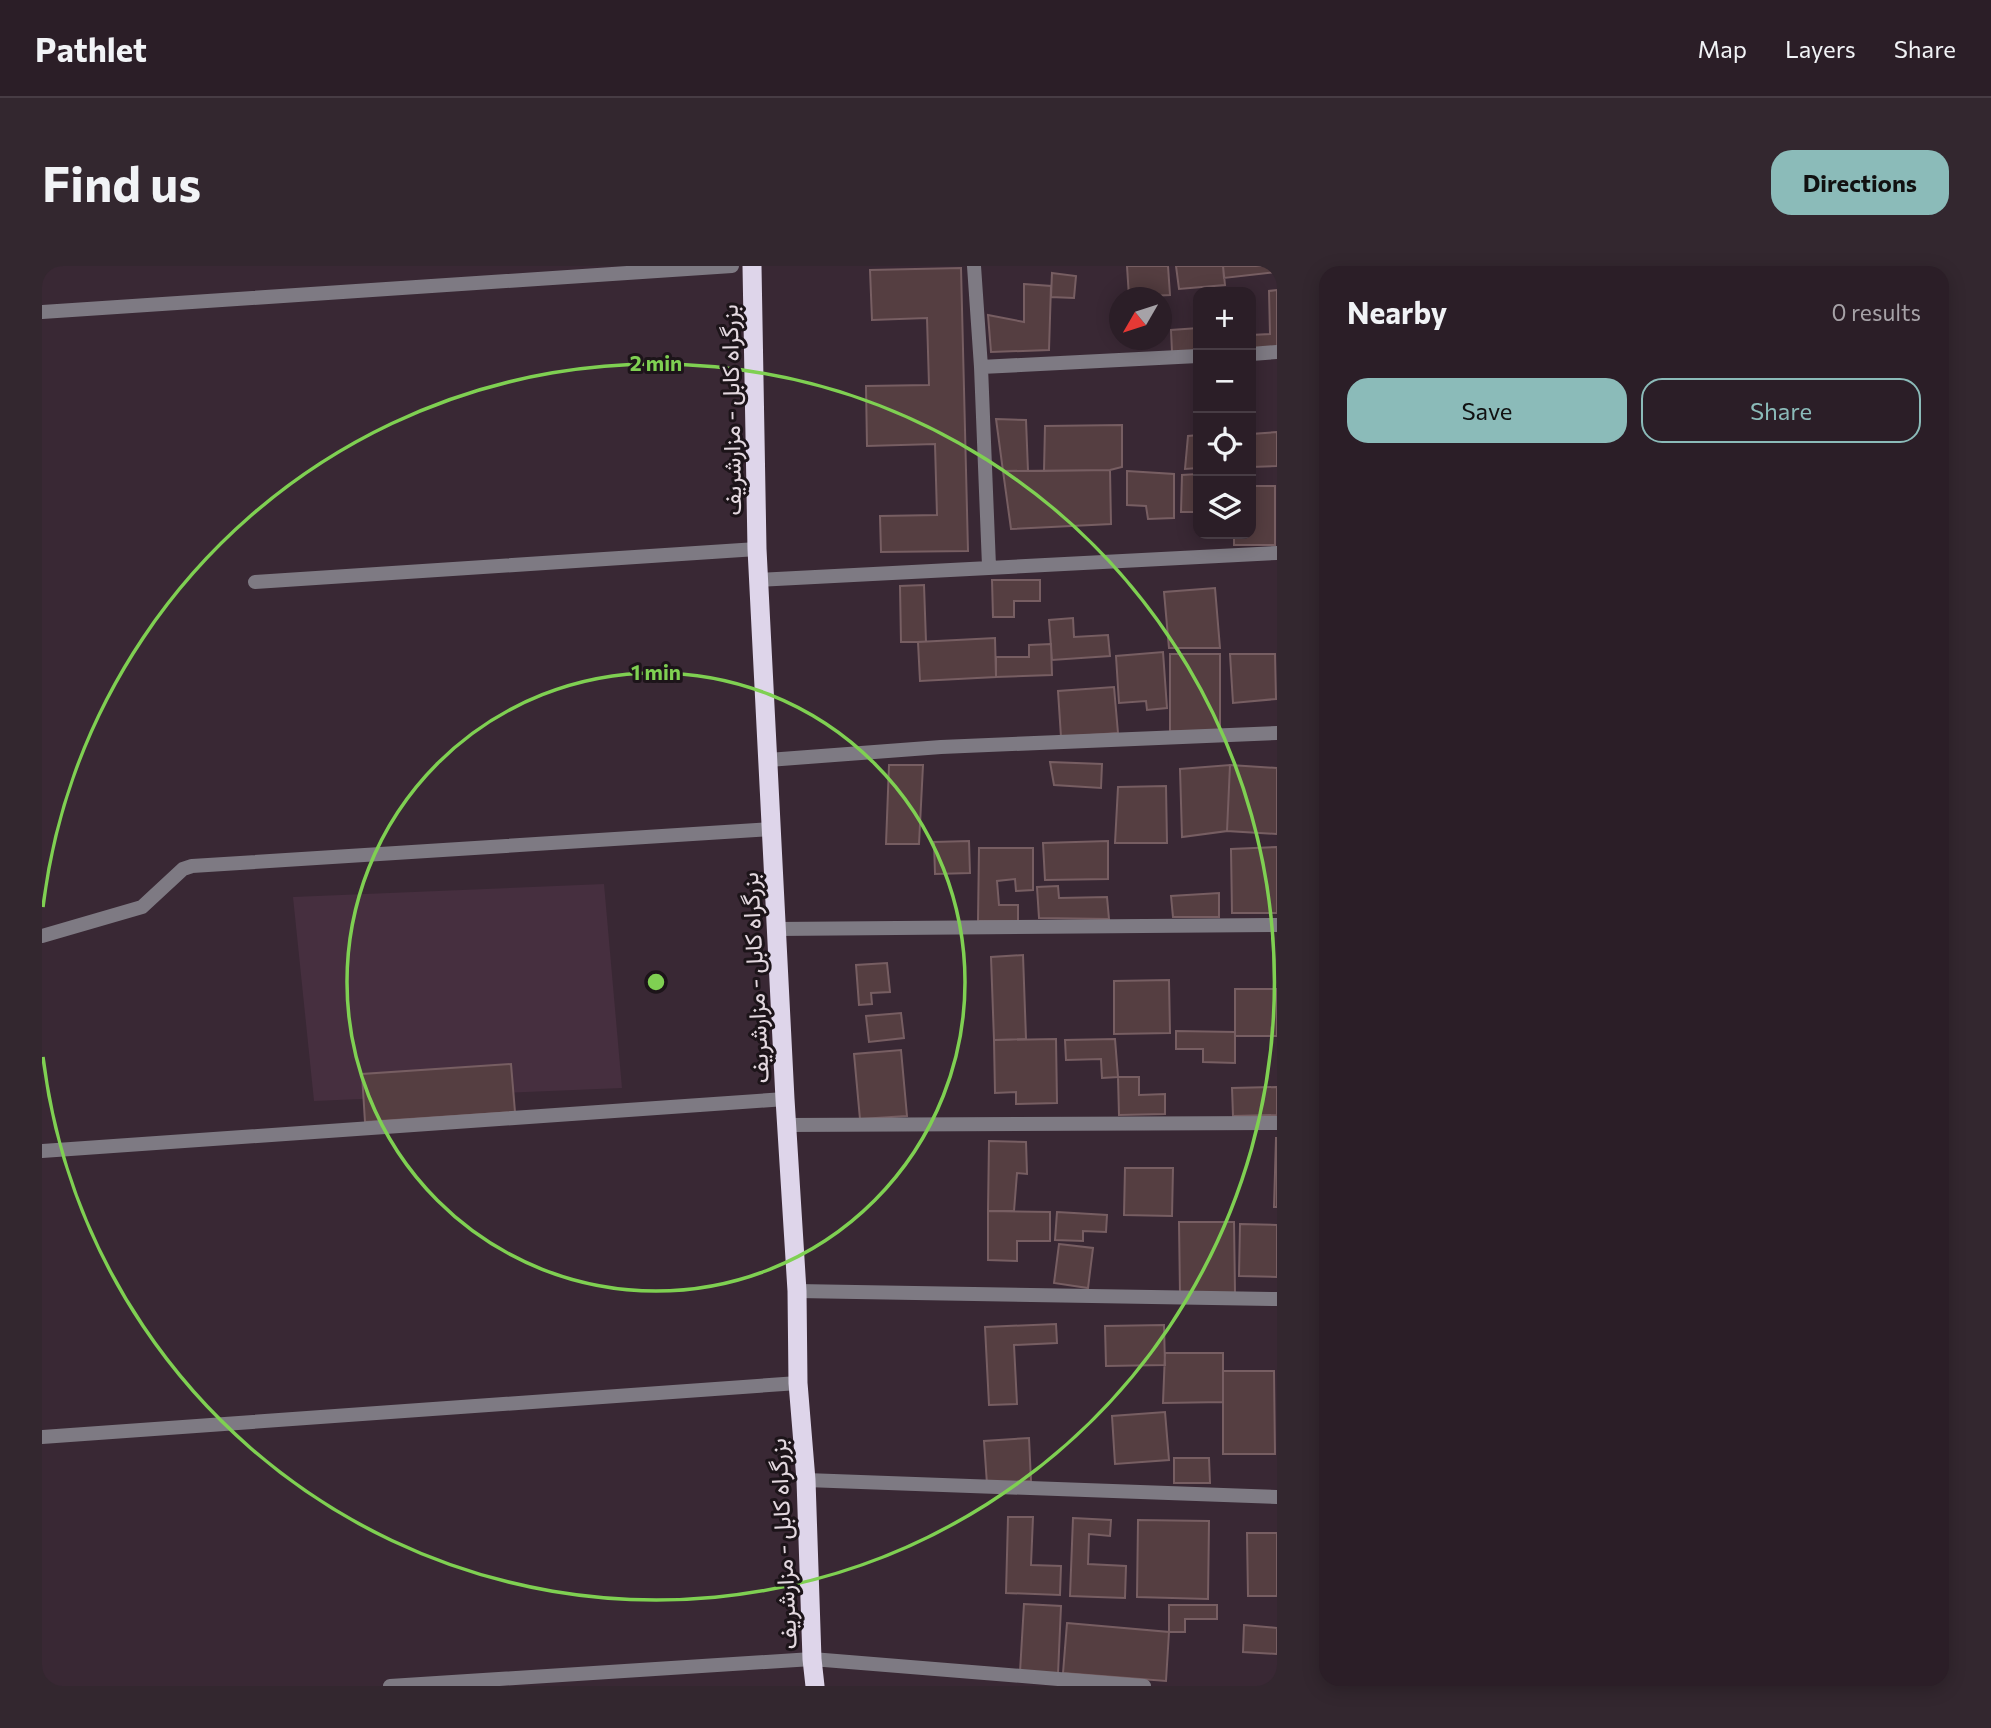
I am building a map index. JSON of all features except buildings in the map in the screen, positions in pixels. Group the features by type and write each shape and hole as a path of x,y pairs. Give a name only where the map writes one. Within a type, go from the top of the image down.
{"highway":[{"name":"بزرگراه کابل - مزارشریف","path":"752,266 757,549 797,1291 798,1383 806,1480 815,1686"}],"street":[{"path":"42,312 732,266"},
{"path":"974,266 989,566"},
{"path":"1256,354 1277,352"},
{"path":"981,367 1193,356"},
{"path":"255,582 757,549"},
{"path":"759,580 1277,553"},
{"path":"768,760 941,747 1277,733"},
{"path":"42,936 142,906 183,869 192,866 771,829"},
{"path":"776,929 1277,925"},
{"path":"42,1151 785,1100"},
{"path":"786,1125 1277,1123"},
{"path":"797,1291 1277,1299"},
{"path":"42,1437 798,1383"},
{"path":"806,1480 1277,1497"},
{"path":"390,1686 812,1659 1144,1686"}],"shaded area":[{"path":"604,884 622,1088 314,1101 293,897"}]}
